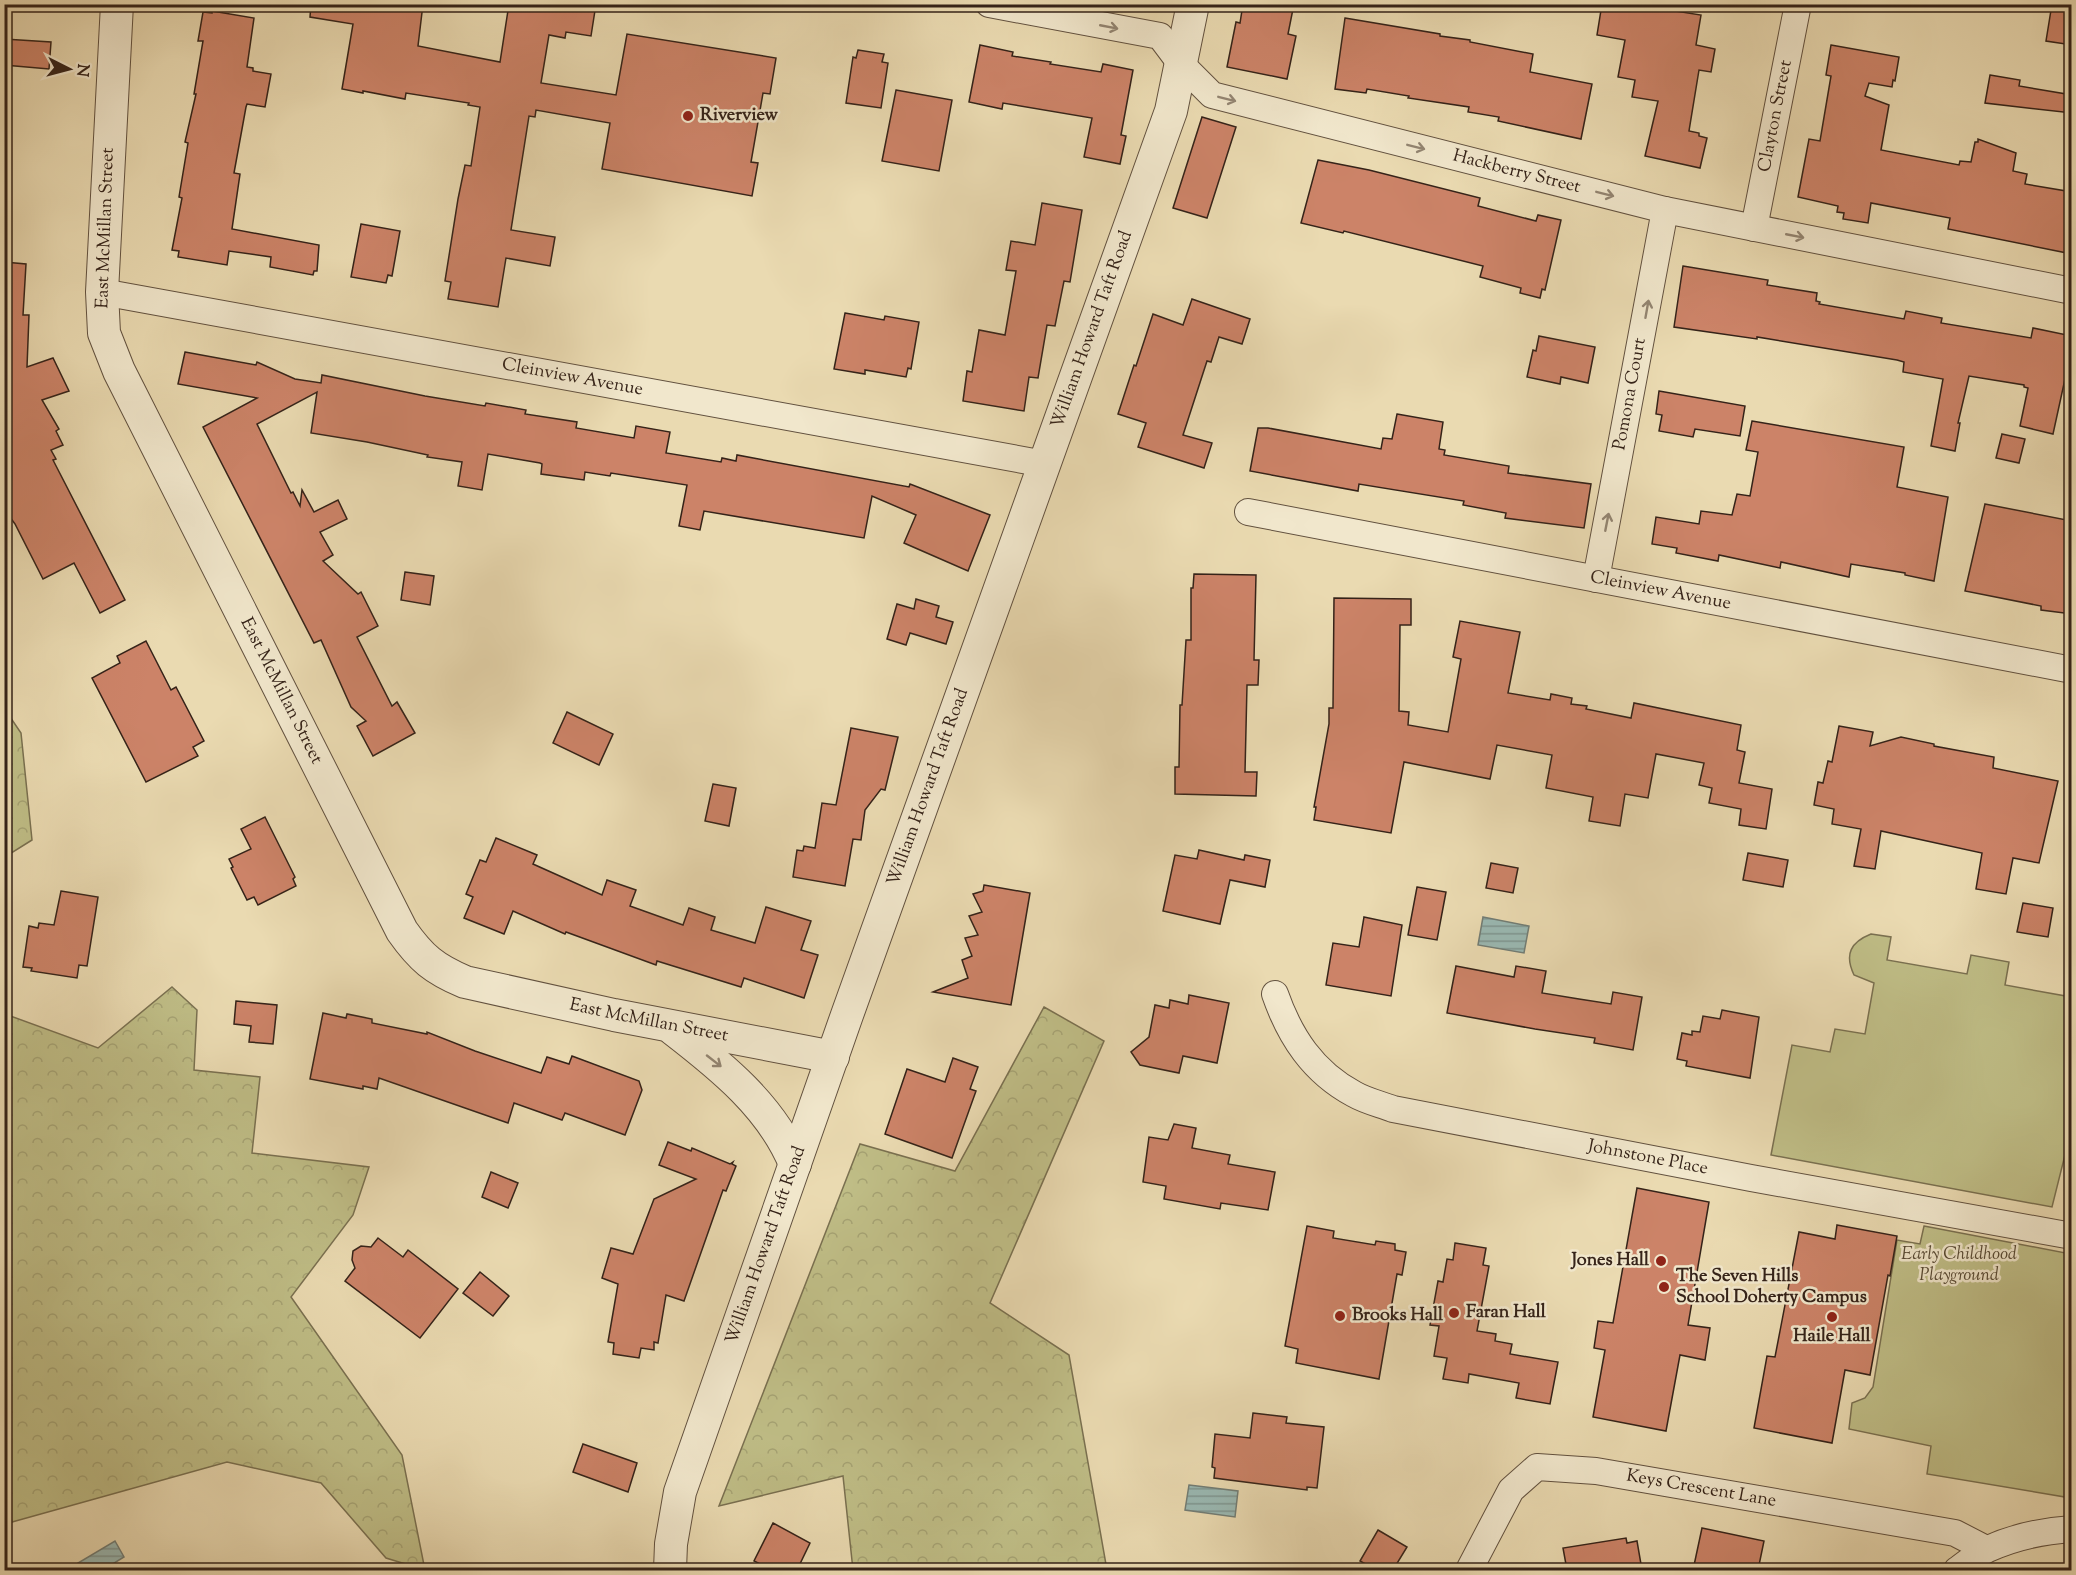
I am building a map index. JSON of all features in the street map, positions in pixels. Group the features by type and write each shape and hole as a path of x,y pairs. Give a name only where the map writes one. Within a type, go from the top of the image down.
{"street":[{"name":"East McMillan Street","path":"117,4 102,292 104,333 119,371 402,931 420,956 446,974 465,982 833,1057"},
{"name":"Hackberry Street","path":"989,4 1160,36 1181,64 1212,95 1665,210 2072,291"},
{"name":"William Howard Taft Road","path":"670,1570 671,1544 680,1492 749,1291 1172,111 1193,4"},
{"name":"Clayton Street","path":"1754,228 1798,4"},
{"name":"Pomona Court","path":"1596,579 1665,210"},
{"name":"Cleinview Avenue","path":"102,292 1045,464"},
{"name":"Cleinview Avenue","path":"1248,512 2072,670"},
{"name":"Johnstone Place","path":"1275,994 1288,1027 1313,1063 1333,1081 1356,1095 1393,1109 1768,1181 2072,1236"},
{"path":"668,1025 721,1066 760,1108 786,1142 795,1164"},
{"name":"Keys Crescent Lane","path":"1469,1570 1511,1490 1537,1467 1596,1471 1955,1533 1986,1549"},
{"path":"1957,1570 1986,1549 2024,1536 2052,1530 2072,1529"}],"green space":[{"path":"4,708 21,733 32,840 5,857"},
{"path":"1871,934 1891,937 1887,960 1967,974 1971,955 2009,962 2005,985 2071,997 2071,1131 2052,1207 1771,1155 1792,1045 1830,1052 1835,1029 1865,1034 1874,983 1854,975 1850,955 1858,941"},
{"path":"172,987 197,1010 194,1070 260,1077 252,1153 369,1167 353,1215 291,1297 402,1455 425,1570 386,1558 321,1483 227,1462 5,1524 5,1014 98,1048"},
{"path":"1044,1007 1104,1041 990,1303 1069,1355 1107,1570 853,1570 843,1476 719,1506 860,1144 955,1171"},
{"name":"Early Childhood Playground","path":"1924,1226 2071,1254 2071,1498 1927,1474 1931,1446 1849,1429 1852,1403 1865,1398 1873,1387 1897,1240 1920,1244"}],"water":[{"path":"1483,917 1529,926 1524,953 1478,945"},
{"path":"1189,1485 1238,1491 1235,1517 1185,1510"},
{"path":"115,1541 124,1557 103,1570 82,1570 78,1563"}],"building":[{"path":"311,4 423,4 418,46 500,62 509,4 596,4 591,36 566,32 565,38 549,35 541,83 616,95 627,34 776,58 770,94 763,93 751,162 758,163 752,196 602,169 610,123 536,110 535,117 529,116 511,230 555,237 550,266 506,258 498,307 448,299 451,282 445,281 458,199 465,165 471,166 480,107 468,105 469,103 406,93 405,99 342,89 353,24 310,17"},
{"path":"1243,4 1294,4 1288,34 1296,36 1287,79 1227,67 1236,22 1240,23"},
{"path":"1602,4 1631,4 1701,15 1696,45 1715,49 1711,72 1699,70 1689,131 1707,138 1700,168 1645,156 1658,101 1632,97 1635,80 1618,77 1625,40 1597,35"},
{"path":"2052,4 2072,4 2072,45 2046,41"},
{"path":"212,11 254,18 247,67 253,68 253,71 271,74 265,107 247,104 246,107 234,173 240,174 232,229 319,245 317,271 314,271 313,275 270,267 271,257 229,251 227,265 178,257 179,251 172,250 182,198 179,197 188,143 185,142 196,94 194,94 203,41 198,41 203,12 212,13"},
{"path":"1345,18 1440,34 1440,36 1533,54 1530,72 1592,84 1581,139 1498,121 1499,117 1468,112 1469,107 1367,89 1366,93 1335,89"},
{"path":"4,39 51,42 49,69 4,65"},
{"path":"980,45 1013,52 1012,56 1051,62 1050,64 1101,72 1103,64 1133,70 1121,135 1126,136 1120,164 1084,157 1092,118 1003,103 1002,109 969,102"},
{"path":"1831,45 1899,57 1892,87 1869,83 1865,96 1889,105 1881,150 1959,165 1960,161 1971,162 1975,142 1978,142 1978,139 2016,153 2013,171 2027,174 2025,184 2072,192 2072,254 1948,229 1950,218 1871,203 1868,223 1843,219 1844,213 1837,212 1838,206 1798,197 1809,139 1820,141 1831,76 1826,75"},
{"path":"858,50 884,54 882,62 888,63 881,108 846,103 853,57 856,58"},
{"path":"1990,75 2020,80 2019,86 2072,95 2072,113 1985,103"},
{"path":"896,90 952,100 939,171 882,161"},
{"path":"1202,117 1236,127 1207,218 1173,208"},
{"path":"1318,160 1369,170 1480,198 1478,206 1536,221 1538,215 1561,220 1545,290 1542,289 1540,298 1520,293 1521,288 1480,277 1483,266 1344,231 1343,233 1301,223"},
{"path":"1042,203 1082,210 1070,282 1064,281 1055,326 1047,325 1038,378 1029,377 1024,411 963,401 967,371 972,372 979,330 1005,335 1016,271 1006,270 1011,241 1035,245"},
{"path":"361,224 400,231 392,276 388,275 386,283 351,277"},
{"path":"4,262 26,264 23,315 29,315 27,367 53,358 69,391 42,400 59,429 56,431 63,445 51,450 56,459 53,460 125,600 100,613 74,563 43,579 15,524 4,509"},
{"path":"1683,266 1768,280 1767,285 1817,293 1816,301 1820,302 1819,304 1904,319 1906,311 1942,318 1941,323 2031,338 2033,328 2072,336 2072,347 2053,434 2020,426 2028,388 2024,385 1969,376 1958,423 1960,423 1955,451 1931,446 1943,379 1903,372 1904,362 1897,360 1757,337 1757,339 1674,327"},
{"path":"1192,299 1250,319 1242,344 1219,337 1211,362 1207,361 1183,435 1212,443 1204,468 1138,447 1146,423 1118,414 1153,314 1183,325"},
{"path":"845,313 884,320 885,316 919,322 911,369 908,368 906,377 865,370 865,374 834,369"},
{"path":"1539,336 1595,347 1588,383 1561,377 1560,384 1527,377 1533,350 1536,351"},
{"path":"185,352 256,365 257,362 295,379 321,383 322,375 425,396 526,410 525,414 577,422 576,428 634,438 636,426 670,432 666,453 721,462 722,458 736,461 737,455 909,487 910,484 990,515 968,571 904,543 916,515 872,496 864,538 704,511 700,530 679,526 687,485 611,473 610,476 585,472 584,480 541,474 542,464 540,463 488,454 482,490 458,486 462,462 311,433 317,392 257,424 291,493 293,492 300,506 302,490 314,512 338,500 347,519 320,532 333,555 323,561 358,594 361,592 378,626 357,637 392,706 397,702 415,733 373,756 357,726 366,721 351,707 321,640 314,643 203,427 257,398 178,384"},
{"path":"1659,391 1745,406 1740,436 1695,429 1693,437 1659,431 1662,415 1656,414"},
{"path":"1397,414 1443,422 1439,449 1445,450 1444,455 1509,466 1508,473 1591,484 1584,528 1505,518 1506,513 1463,505 1464,501 1359,484 1358,491 1250,471 1258,428 1381,449 1383,438 1392,439"},
{"path":"1752,421 1904,447 1897,487 1948,497 1934,581 1905,575 1905,573 1851,564 1849,577 1781,562 1780,568 1719,555 1718,561 1676,553 1677,548 1652,544 1656,517 1699,524 1701,511 1732,515 1737,494 1750,496 1758,452 1746,450"},
{"path":"2002,434 2025,439 2019,463 1996,458"},
{"path":"1985,504 2072,521 2072,614 2041,610 2041,606 1965,591"},
{"path":"405,572 434,576 430,605 401,600"},
{"path":"1194,574 1256,575 1254,660 1259,660 1258,685 1247,685 1245,772 1257,772 1256,796 1175,794 1175,767 1179,767 1180,705 1182,705 1186,640 1191,640 1191,588 1193,588"},
{"path":"1334,598 1411,599 1411,625 1400,625 1399,711 1409,712 1408,725 1448,732 1461,659 1453,657 1460,621 1520,632 1508,693 1550,700 1551,694 1572,698 1571,704 1631,718 1634,703 1741,725 1737,750 1745,752 1739,783 1772,789 1766,829 1739,825 1741,809 1709,803 1712,788 1699,785 1704,763 1656,754 1648,798 1625,794 1620,826 1589,821 1593,797 1546,788 1552,755 1497,745 1490,779 1404,762 1391,833 1314,820 1316,807 1314,807 1329,724 1329,708 1333,708"},
{"path":"916,599 939,606 936,617 953,622 946,644 910,633 906,645 887,639 897,604 914,609"},
{"path":"146,641 171,690 176,687 204,741 193,747 198,756 146,782 92,678 120,663 117,656"},
{"path":"567,712 613,734 599,765 553,743"},
{"path":"1839,726 1873,732 1870,746 1901,737 1934,744 1934,746 1994,757 1993,768 2058,781 2039,863 2013,858 2006,894 1976,889 1982,853 1881,831 1875,869 1854,866 1861,829 1832,824 1834,809 1814,805 1818,782 1823,783 1828,761 1832,762"},
{"path":"851,728 898,737 885,790 881,789 865,810 861,840 853,839 845,886 793,877 797,850 803,851 804,846 815,848 822,803 836,805"},
{"path":"713,784 736,788 729,826 705,821"},
{"path":"265,817 295,877 293,879 296,886 258,905 254,897 247,900 229,859 251,849 241,829"},
{"path":"496,838 537,855 533,864 602,895 607,880 636,890 630,906 683,925 689,908 715,917 711,930 755,943 766,907 811,921 801,950 818,955 804,998 744,978 741,987 657,961 656,965 566,932 565,934 513,911 504,934 464,918 473,897 466,894 480,860 486,862"},
{"path":"1199,850 1244,860 1245,855 1270,860 1265,887 1230,880 1220,924 1163,911 1175,855 1197,859"},
{"path":"1748,853 1788,860 1783,887 1743,880"},
{"path":"1491,863 1518,868 1513,893 1486,888"},
{"path":"984,885 1030,893 1011,1005 933,992 968,978 962,960 972,956 965,938 978,935 969,916 982,912 973,894 983,891"},
{"path":"1417,887 1446,892 1437,940 1408,935"},
{"path":"61,891 98,897 87,966 79,965 77,978 31,971 32,968 23,967 29,926 38,928 39,923 54,925"},
{"path":"2023,903 2053,908 2048,937 2017,932"},
{"path":"1364,917 1402,925 1391,996 1326,985 1333,943 1359,947"},
{"path":"1456,966 1514,977 1516,966 1546,971 1542,993 1611,1004 1613,992 1642,997 1633,1050 1594,1043 1595,1038 1447,1013"},
{"path":"1189,995 1229,1003 1217,1063 1183,1056 1179,1073 1140,1065 1131,1052 1149,1037 1155,1005 1169,1008 1170,1000 1188,1004"},
{"path":"236,1001 277,1005 273,1044 249,1042 251,1026 234,1024"},
{"path":"1722,1010 1759,1017 1750,1078 1686,1066 1687,1061 1677,1059 1682,1033 1692,1035 1692,1031 1700,1032 1703,1016 1720,1019"},
{"path":"323,1013 346,1018 347,1014 372,1019 372,1023 427,1034 427,1032 541,1073 547,1057 569,1064 572,1056 639,1081 642,1090 625,1135 565,1113 562,1120 514,1103 508,1123 379,1078 377,1089 363,1086 363,1089 310,1079"},
{"path":"953,1058 978,1067 970,1089 976,1091 952,1158 885,1134 907,1069 945,1082"},
{"path":"1174,1124 1196,1128 1192,1148 1230,1155 1228,1164 1275,1172 1268,1210 1221,1203 1220,1209 1164,1199 1166,1186 1143,1182 1149,1137 1168,1140"},
{"path":"668,1142 691,1151 692,1148 730,1164 733,1162 732,1164 736,1166 726,1191 723,1190 684,1301 666,1295 658,1343 654,1342 654,1350 641,1348 639,1358 613,1354 614,1343 608,1342 618,1284 602,1278 611,1248 633,1254 654,1199 696,1179 659,1165"},
{"path":"491,1172 518,1183 508,1208 482,1197"},
{"name":"Jones Hall","path":"1637,1188 1709,1202 1688,1325 1710,1328 1705,1360 1680,1355 1666,1431 1593,1417 1605,1350 1594,1348 1598,1321 1613,1323"},
{"name":"Haile Hall","path":"1837,1225 1897,1236 1870,1375 1845,1370 1832,1443 1754,1428 1767,1356 1775,1357 1799,1232 1835,1239"},
{"name":"Brooks Hall","path":"1307,1226 1334,1231 1333,1238 1375,1245 1376,1241 1395,1244 1395,1250 1406,1252 1402,1275 1397,1274 1379,1379 1296,1363 1298,1349 1285,1346"},
{"path":"378,1238 403,1257 408,1250 458,1289 420,1338 345,1281 355,1268 352,1260 353,1251 361,1246 371,1247"},
{"name":"Faran Hall","path":"1455,1243 1486,1248 1483,1265 1489,1266 1477,1331 1496,1334 1495,1341 1512,1344 1510,1354 1558,1362 1550,1404 1516,1398 1519,1383 1469,1374 1468,1383 1443,1379 1447,1358 1434,1356 1439,1326 1430,1325 1438,1281 1443,1282 1447,1259 1453,1260"},
{"path":"480,1272 509,1296 493,1316 463,1293"},
{"path":"1253,1413 1287,1417 1286,1423 1324,1427 1317,1488 1307,1487 1307,1490 1214,1478 1215,1468 1212,1467 1215,1434 1250,1438"},
{"path":"583,1444 637,1463 628,1492 573,1472"},
{"path":"773,1523 810,1543 797,1570 773,1570 754,1561"},
{"path":"1702,1528 1764,1541 1758,1570 1693,1570"},
{"path":"1378,1530 1407,1547 1393,1570 1376,1570 1360,1561"},
{"path":"1626,1538 1627,1543 1637,1541 1642,1570 1567,1570 1563,1548"}],"place":[{"name":"Riverview","path":"688,116"},
{"name":"Jones Hall","path":"1661,1261"},
{"name":"The Seven Hills School Doherty Campus","path":"1664,1287"},
{"name":"Faran Hall","path":"1454,1313"},
{"name":"Brooks Hall","path":"1340,1316"},
{"name":"Haile Hall","path":"1832,1317"}]}
